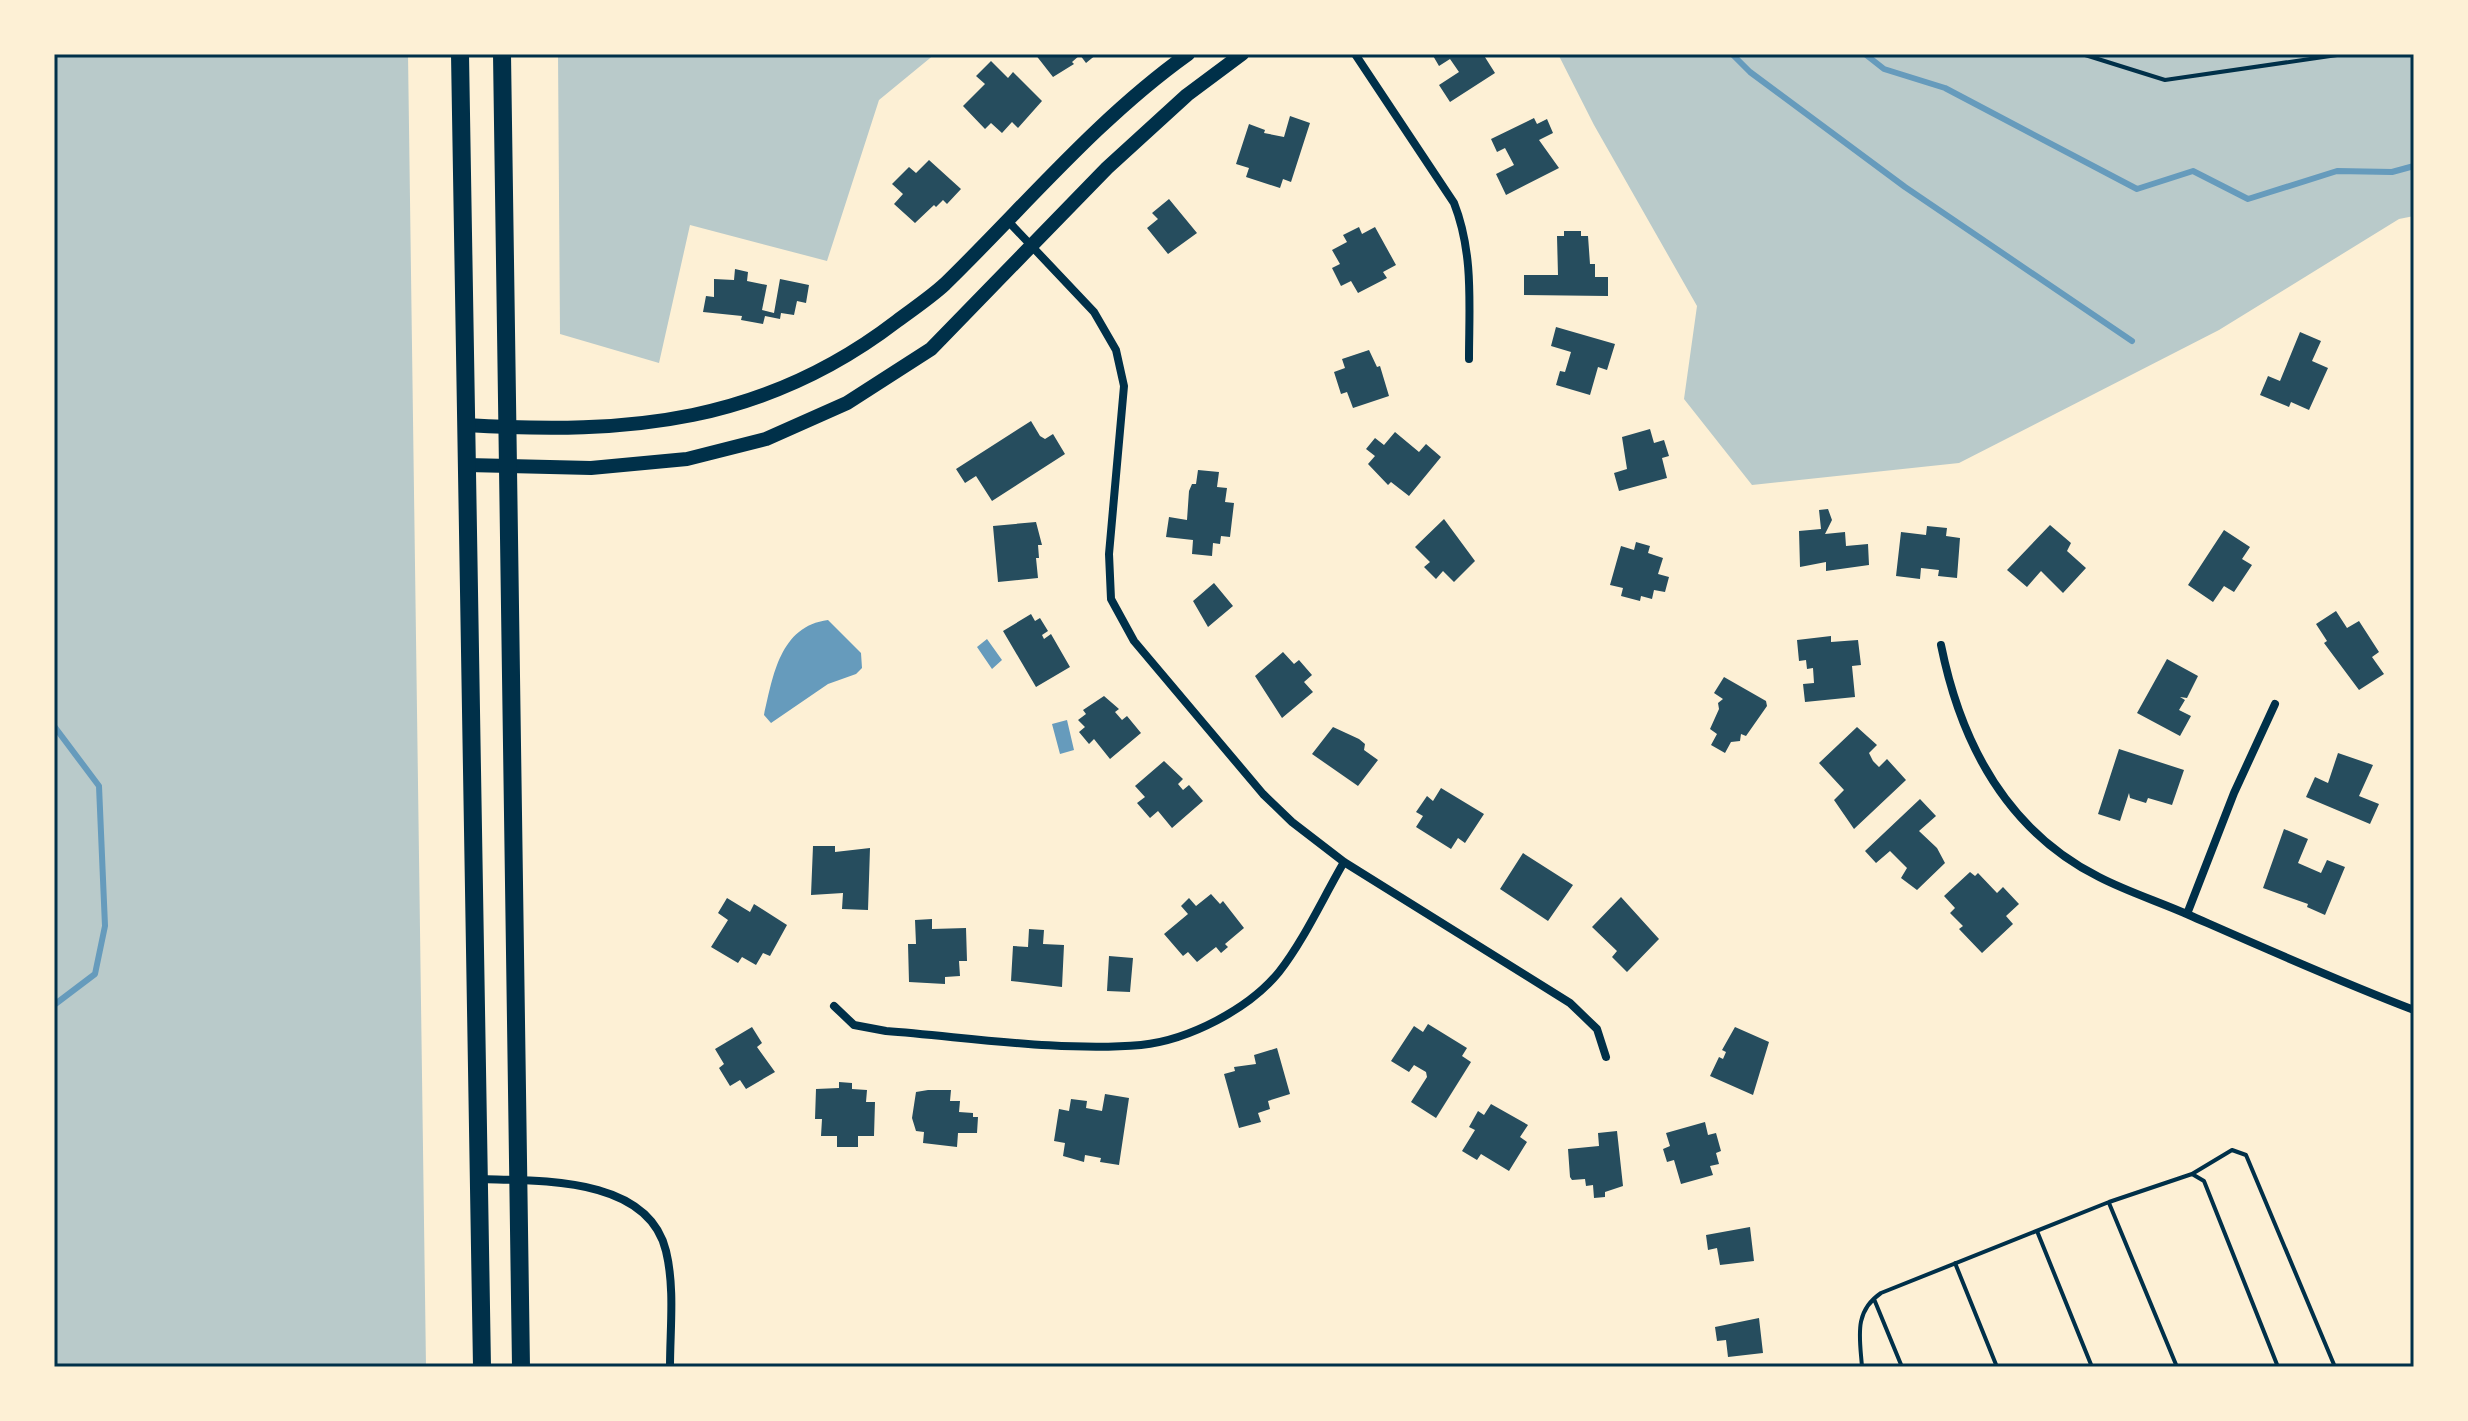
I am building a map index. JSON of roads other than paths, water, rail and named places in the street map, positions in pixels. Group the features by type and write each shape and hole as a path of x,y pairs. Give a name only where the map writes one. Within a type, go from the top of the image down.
{"main road":[{"path":"460,54 482,1367"},
{"path":"502,54 521,1367"}],"street":[{"path":"466,425 593,428 678,420 807,380 866,345 944,285 1006,219 1111,117 1188,54"},
{"path":"467,465 591,468 687,459 766,439 847,403 931,349 1107,168 1187,95 1242,54"},
{"path":"1355,54 1454,203 1465,230 1470,266 1469,359"},
{"path":"1006,219 1034,245 1094,312 1116,350 1124,386 1109,554 1111,599 1134,641 1263,794 1292,822 1344,862 1570,1003 1597,1029 1606,1057"},
{"path":"1941,645 1952,696 1972,748 1992,784 2016,814 2074,863 2414,1010"},
{"path":"2187,914 2234,793 2275,704"},
{"path":"834,1006 854,1025 901,1033 1084,1045 1143,1045 1190,1033 1248,1000 1278,972 1344,862"},
{"path":"478,1179 593,1188 619,1198 654,1224 666,1253 670,1286 670,1367"}],"water":[{"path":"828,620 861,653 862,668 856,674 828,684 771,723 764,715 781,655 799,632 812,624"},
{"path":"987,639 1002,660 992,669 977,647"},
{"path":"1067,720 1074,750 1060,754 1052,724"}],"waterway":[{"path":"1732,54 1750,72 1905,187 2132,341"},
{"path":"1865,54 1884,69 1945,88 2137,189 2193,171 2248,199 2337,171 2392,172 2414,166"},
{"path":"54,726 99,786 105,926 95,974 54,1005"}]}
